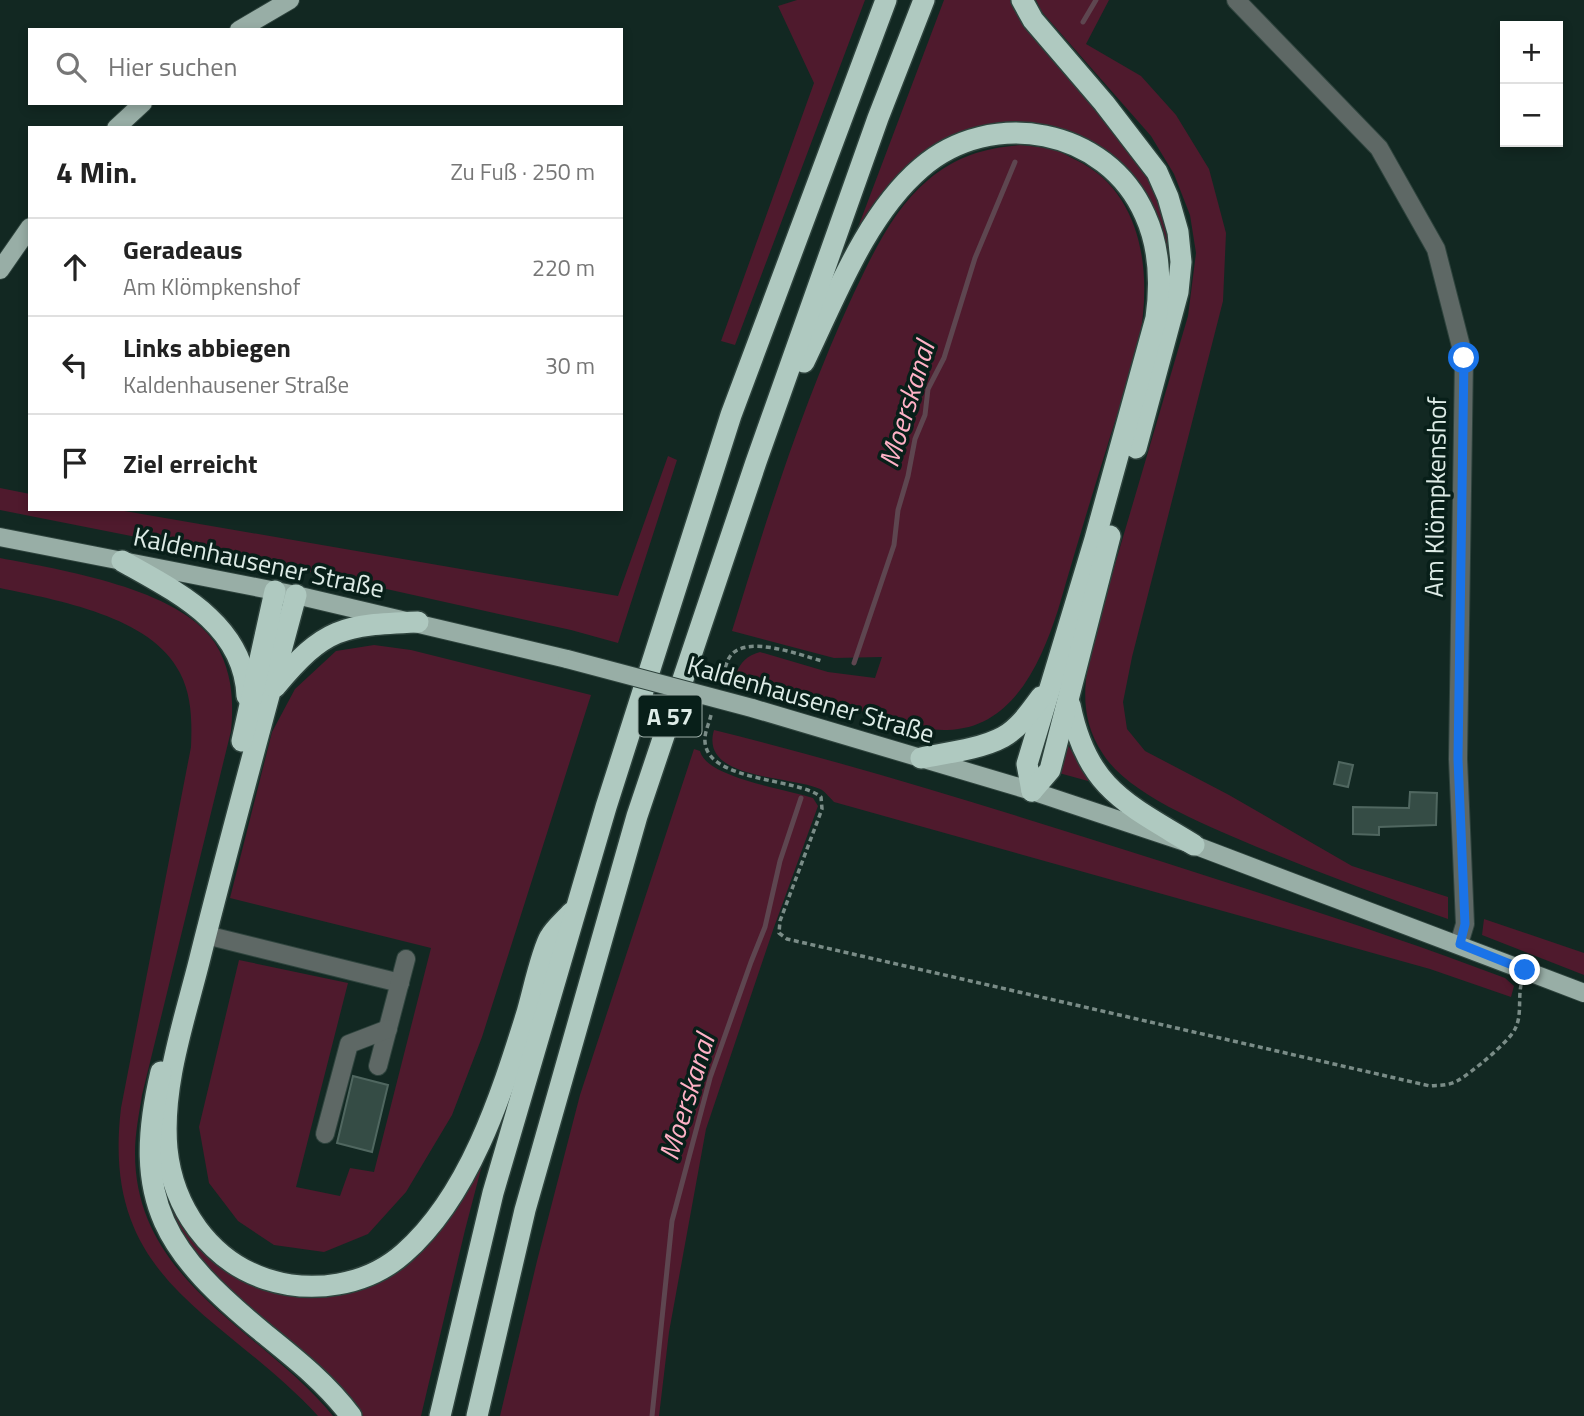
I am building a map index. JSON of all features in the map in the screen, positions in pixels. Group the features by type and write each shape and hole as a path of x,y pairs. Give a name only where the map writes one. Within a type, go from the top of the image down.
{"highway":[{"name":"A 57","path":"440,1416 493,1193 575,909 731,415 886,0"},
{"name":"A 57","path":"477,1416 525,1210 634,829 756,462 878,118 924,0"},
{"path":"1022,0 1033,20 1104,103 1157,172 1168,197 1178,232 1181,262 1172,322 1109,539 1050,770 1032,792"},
{"path":"756,462 865,239 891,200 921,167 958,145 988,134 1020,131 1056,138 1089,153 1114,171 1144,212 1154,239 1160,293 1153,331 1096,538 1027,764 1032,792"},
{"path":"122,561 193,603 228,637 240,662 248,715"},
{"path":"275,591 248,715 154,1100 149,1151 151,1177 157,1205 167,1229 184,1255 224,1298 324,1383 351,1416"},
{"path":"296,595 245,779 170,1089 167,1149 176,1190 194,1226 209,1244 234,1264 262,1278 304,1286 327,1286 350,1281 401,1256 432,1224 447,1203 476,1149 505,1079 549,938 575,909"},
{"path":"269,694 327,635 347,628 418,622"},
{"path":"921,758 970,748 1002,737 1027,718 1054,674"},
{"path":"1068,699 1075,732 1083,751 1107,788 1132,807 1194,845"}],"main road":[{"path":"243,28 290,0"},
{"path":"119,126 141,105"},
{"path":"0,270 28,230"},
{"name":"Kaldenhausener Straße","path":"0,537 296,595 418,622 752,708 1032,792 1194,845 1584,993"}],"street":[{"name":"Am Klömpkenshof","path":"1236,0 1379,148 1436,249 1464,358 1458,759 1465,924 1460,944"},
{"path":"206,935 400,984"},
{"path":"378,1066 406,959"},
{"path":"325,1134 349,1044 388,1029"}],"path":[{"path":"721,684 729,657 738,649 748,646 762,646 822,661"},
{"path":"713,710 705,746 719,762 751,777 811,791 821,797 822,809 780,921 779,933 787,939 1430,1086 1448,1085 1458,1080 1507,1040 1519,1017 1520,990 1525,970"}],"shaded area":[{"path":"797,0 865,0 735,345 721,341 814,83 778,6"},
{"path":"944,0 1012,0 1049,56 1135,151 1154,184 1173,250 1166,321 1166,252 1101,151 975,130 854,238"},
{"path":"1036,0 1109,0 1086,44 1141,76 1176,115 1209,169 1226,233 1223,301 1132,657 1123,702 1127,729 1145,751 1229,795 1352,866 1448,897 1448,919 1281,857 1173,809 1132,784 1115,769 1095,740 1085,701 1091,646 1188,316 1196,253 1190,215 1174,174 1151,136 1042,12"},
{"path":"1020,145 1061,152 1096,172 1112,188 1125,205 1134,225 1140,247 1144,292 1138,348 1058,610 1033,671 1007,705 990,718 970,727 947,730 905,724 736,674 745,660 760,652 828,672 875,678 882,657 834,658 732,631 772,503 818,377 853,295 884,233 916,192 949,165 995,148"},
{"path":"668,456 677,460 618,643 571,630 283,566 0,510 0,488 28,494 28,511 125,511 618,596"},
{"path":"0,558 117,584 147,595 175,608 198,624 221,653 232,697 231,731 142,1095 135,1153 141,1198 156,1237 179,1271 208,1301 304,1385 333,1416 318,1416 281,1380 175,1288 148,1254 129,1215 119,1167 121,1108 191,747 190,709 184,682 167,653 126,624 74,605 0,588"},
{"path":"374,645 411,650 591,695 482,1037 452,1115 406,1192 368,1234 324,1252 274,1245 238,1221 209,1183 199,1127 239,960 348,983 296,1187 340,1196 350,1168 374,1172 431,948 230,898 272,732 295,689 336,651"},
{"path":"714,730 938,792 1333,917 1505,978 1514,986 1511,997 1430,969 834,802 822,790 752,774 720,759 713,747"},
{"path":"1066,742 1089,779 1088,781 1059,773"},
{"path":"694,749 700,751 706,760 717,768 732,775 813,798 818,806 706,1129 669,1332 659,1416 500,1416 580,1095"},
{"path":"1484,919 1584,953 1584,975 1482,935"},
{"path":"487,1146 421,1416 359,1416 198,1263 162,1201 163,1158 241,1275 367,1282"}],"building":[{"path":"1339,762 1353,765 1348,787 1334,784"},
{"path":"1410,792 1437,793 1436,825 1379,827 1379,835 1353,834 1353,807 1409,808"},
{"path":"353,1076 388,1085 372,1152 337,1143"}],"waterway":[{"name":"Moerskanal","path":"1083,22 1096,0"},
{"name":"Moerskanal","path":"854,663 894,545 898,510 915,439 925,415 928,389 944,358 975,258 1015,162"},
{"name":"Moerskanal","path":"652,1416 672,1221 710,1078 765,927 780,861 801,798"}],"route":[{"path":"1464,358 1458,759 1465,924 1460,944 1525,970"}]}
